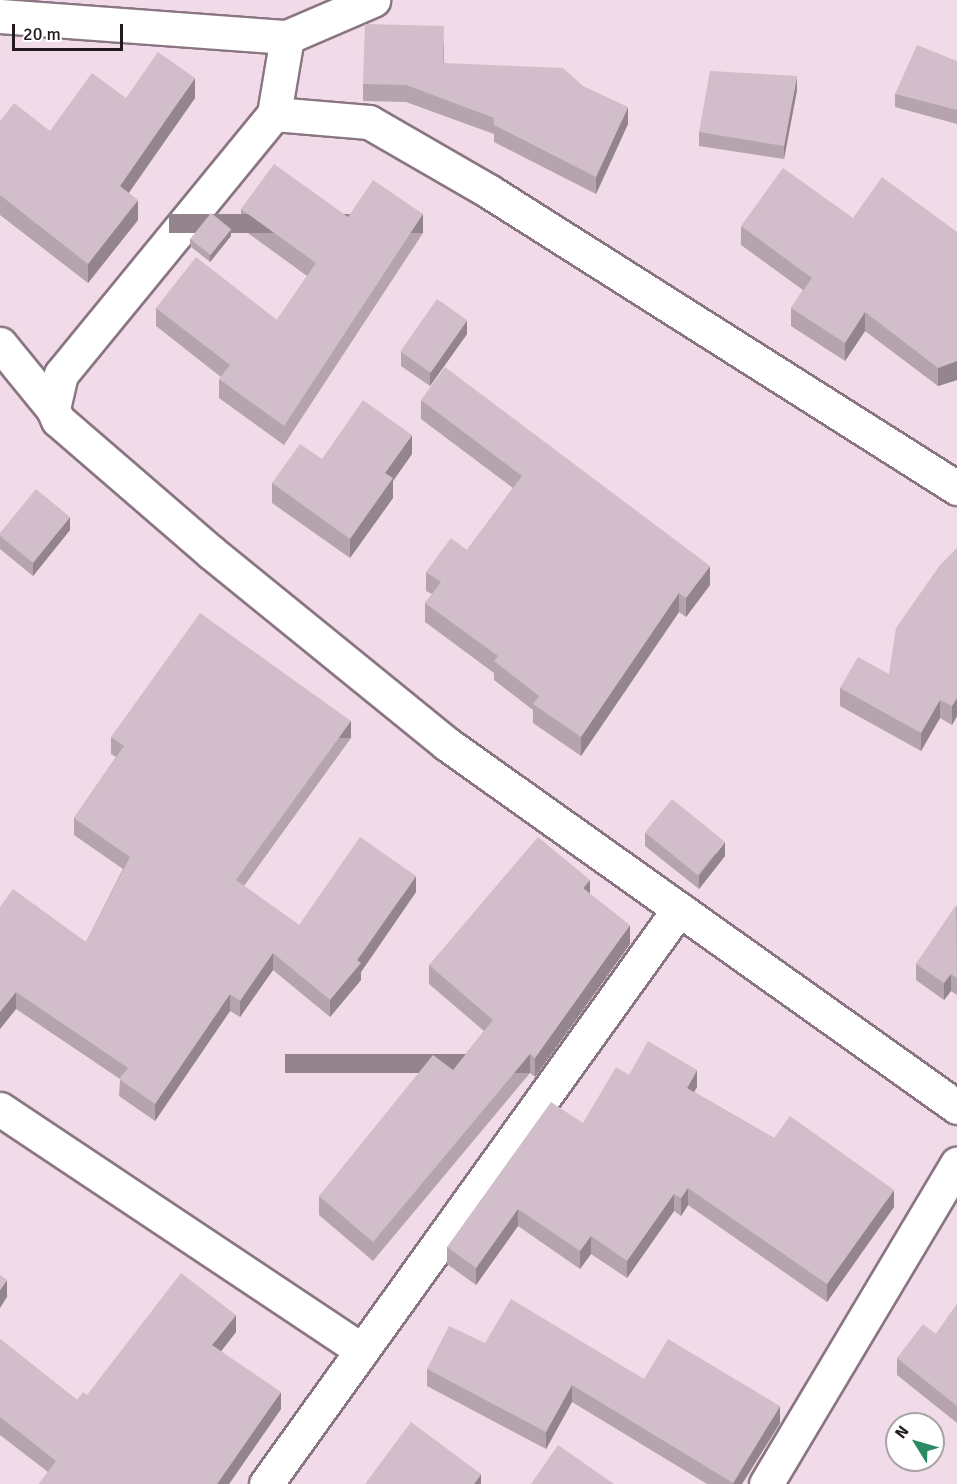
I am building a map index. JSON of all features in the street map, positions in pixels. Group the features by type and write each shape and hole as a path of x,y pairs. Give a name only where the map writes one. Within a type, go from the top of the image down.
{"street":[{"path":"0,16 287,37 373,0"},
{"path":"53,409 62,374 274,114 287,37"},
{"path":"274,114 369,122 490,192 957,488"},
{"path":"0,344 53,409 58,420 76,438 447,744 957,1107"},
{"path":"266,1484 679,909"},
{"path":"0,1109 362,1350"},
{"path":"766,1484 957,1164"}],"building":[{"path":"365,24 444,26 443,63 563,68 583,86 628,107 596,177 494,125 494,118 406,85 363,84"},
{"path":"917,45 957,61 957,110 895,94"},
{"path":"158,52 195,78 120,186 138,200 88,264 0,195 0,121 14,103 50,131 92,73 126,98"},
{"path":"710,71 797,76 784,146 699,132"},
{"path":"274,164 348,217 373,180 423,214 284,426 219,379 230,365 156,308 196,257 277,320 316,263 241,209"},
{"path":"783,168 853,218 882,177 957,232 957,361 938,368 865,312 845,343 791,308 812,278 741,226"},
{"path":"211,213 231,229 210,255 190,239"},
{"path":"437,299 467,320 431,373 400,351"},
{"path":"445,367 710,566 686,598 679,593 581,737 533,704 539,696 494,661 498,656 425,603 441,582 426,572 451,538 467,550 522,476 421,400"},
{"path":"363,400 412,435 385,473 393,478 350,539 272,483 300,444 322,459"},
{"path":"36,489 70,517 33,563 0,536 0,533"},
{"path":"957,548 957,698 952,706 940,700 921,733 840,688 858,657 889,674 896,628 940,565"},
{"path":"200,613 351,721 236,880 299,925 360,837 416,876 357,960 361,963 330,1000 273,953 240,1001 230,994 155,1104 119,1079 128,1068 16,992 0,1012 0,907 13,889 86,942 130,857 74,818 124,746 111,737"},
{"path":"672,799 725,842 698,875 645,832"},
{"path":"538,837 590,880 583,888 630,925 535,1058 530,1054 373,1242 319,1196 433,1055 453,1070 493,1020 429,965"},
{"path":"956,905 957,978 951,974 944,983 916,964"},
{"path":"648,1041 697,1070 687,1088 774,1138 790,1116 894,1190 827,1284 688,1188 681,1198 674,1194 627,1261 591,1236 580,1251 518,1209 476,1268 447,1247 551,1102 583,1123 616,1067 629,1075"},
{"path":"181,1273 236,1315 212,1345 281,1392 217,1484 39,1484 56,1461 0,1417 0,1339 77,1400 83,1392 87,1395"},
{"path":"0,1275 7,1280 0,1290"},
{"path":"511,1299 644,1379 668,1339 780,1406 733,1483 572,1385 546,1432 427,1369 449,1326 485,1343"},
{"path":"957,1304 957,1406 897,1358 923,1324 936,1334"},
{"path":"411,1422 481,1474 474,1484 365,1484"},
{"path":"558,1445 614,1484 531,1484"}]}
